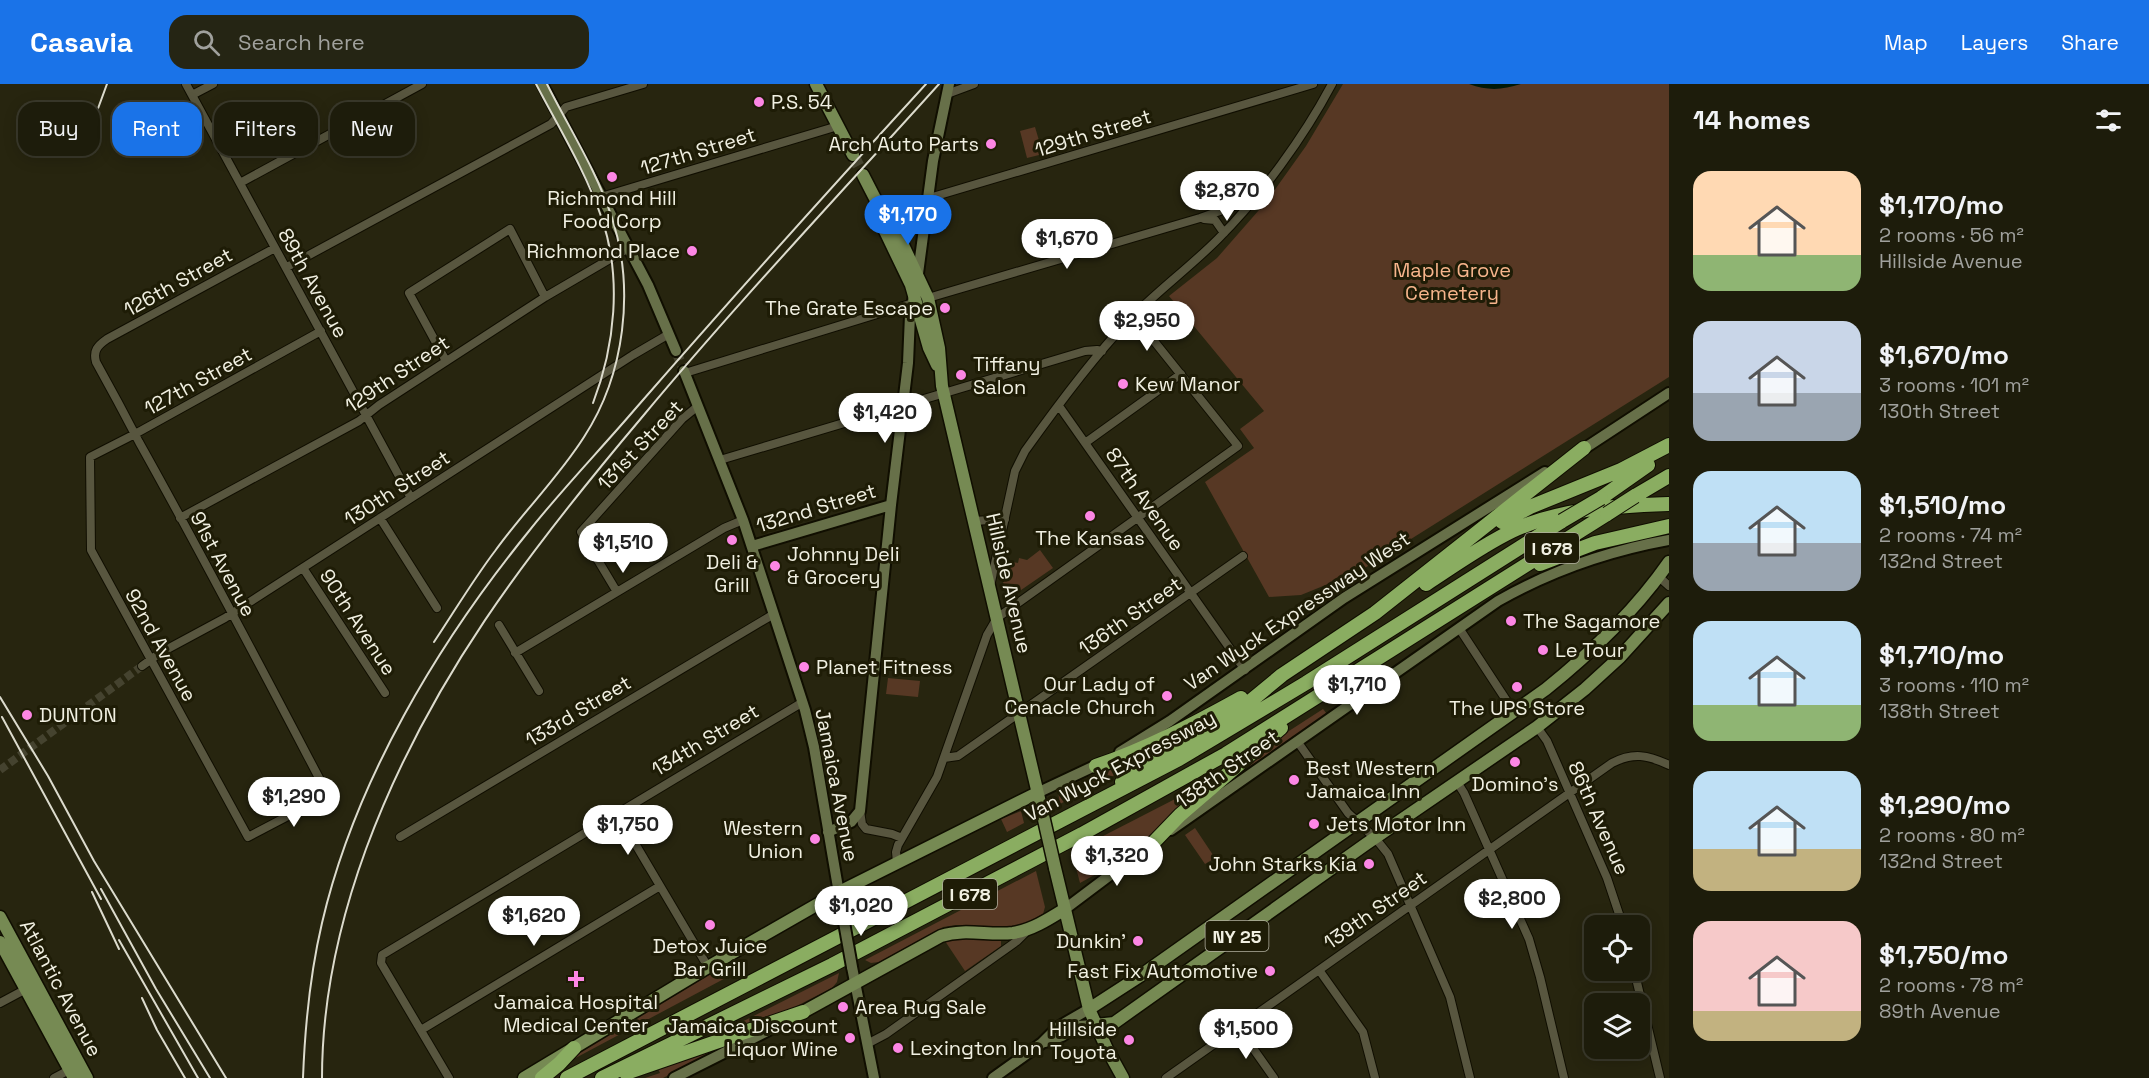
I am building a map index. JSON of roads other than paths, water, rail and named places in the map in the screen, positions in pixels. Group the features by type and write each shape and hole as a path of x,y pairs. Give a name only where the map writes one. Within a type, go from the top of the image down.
{"highway":[{"path":"1375,613 1584,448"},
{"path":"1454,551 1522,511 1669,448"},
{"name":"Van Wyck Expressway","path":"567,1078 1154,773 1230,729 1601,498 1669,448"},
{"name":"Van Wyck Expressway","path":"602,1078 842,960 1082,834 1226,754 1669,476"},
{"path":"1075,814 1140,769 1227,717 1282,675 1375,613 1495,540 1534,522 1600,508 1669,504"},
{"path":"1497,583 1595,543 1669,526"},
{"path":"1096,766 1165,739 1282,675"},
{"path":"1153,843 1180,815 1327,690"},
{"path":"612,1078 803,1012"},
{"path":"542,1078 573,1048"}],"main road":[{"path":"542,84 648,285 676,351"},
{"path":"816,84 853,155"},
{"path":"828,832 854,820 860,811 908,363 910,315 918,276 927,199 948,89"},
{"name":"Hillside Avenue","path":"863,175 882,212 894,226 928,298 939,348 939,371"},
{"name":"Hillside Avenue","path":"882,212 885,231 914,298 925,336 939,371 1089,1009 1124,1078"},
{"path":"908,363 914,340 925,336"},
{"name":"Jamaica Avenue","path":"684,372 743,520 803,702 874,1078"},
{"path":"1584,448 1669,393"},
{"name":"Van Wyck Expressway West","path":"524,1078 708,967 839,892 1096,766 1161,727 1245,670 1344,598 1584,448"},
{"name":"132nd Street","path":"752,546 891,505"},
{"name":"138th Street","path":"1065,909 1153,843 1498,601 1553,573 1622,550 1669,540"},
{"name":"NY 25","path":"1089,1009 1140,976 1554,683 1590,652 1619,622 1659,577 1669,562"},
{"name":"NY 25","path":"1096,1025 1114,1023 1537,727 1585,689 1620,657 1669,603"},
{"path":"674,1078 855,985 891,962 941,936 960,932 1012,933 1029,929 1065,909"},
{"name":"Atlantic Avenue","path":"0,917 31,986 74,1071 87,1078"},
{"name":"Atlantic Avenue","path":"0,942 31,986"},
{"path":"993,1078 1042,1043 1058,1027 1089,1009"},
{"path":"1042,1043 1062,1036 1077,1026 1096,1025"}],"street":[{"name":"89th Avenue","path":"186,84 368,415 411,498"},
{"path":"192,95 213,84"},
{"path":"240,183 422,84"},
{"path":"287,267 541,129 566,107 643,84"},
{"path":"948,89 975,84"},
{"name":"129th Street","path":"882,212 1313,84"},
{"path":"990,587 1019,460 1102,351 1134,316 1224,233 1250,204 1279,167 1332,84"},
{"name":"127th Street","path":"601,197 838,126"},
{"path":"928,298 1250,204"},
{"path":"1200,218 1215,220 1220,224 1224,233"},
{"path":"446,361 409,293 510,229 545,297"},
{"name":"126th Street","path":"97,347 107,339 275,248"},
{"name":"129th Street","path":"180,518 368,415 379,405 545,297 627,249"},
{"path":"684,372 914,298"},
{"path":"897,862 896,852 902,838 935,784 987,635 997,618 1238,446 1134,316"},
{"name":"127th Street","path":"90,457 321,331"},
{"name":"130th Street","path":"142,666 232,614 669,334"},
{"name":"91st Avenue","path":"97,347 96,362 328,795 248,837"},
{"path":"720,460 1084,351 1102,351"},
{"path":"1085,442 1181,374"},
{"name":"131st Street","path":"617,592 581,532 682,419 698,406"},
{"name":"87th Avenue","path":"1059,406 1245,670"},
{"name":"92nd Avenue","path":"90,457 91,550 248,837"},
{"path":"380,518 437,608"},
{"path":"974,521 1005,519"},
{"name":"132nd Street","path":"516,652 724,528 743,520"},
{"name":"136th Street","path":"944,758 952,759 958,756 1243,556"},
{"name":"90th Avenue","path":"303,568 385,693"},
{"path":"1659,577 1669,586"},
{"name":"133rd Street","path":"400,837 774,614"},
{"path":"499,625 539,691"},
{"path":"1459,628 1514,712"},
{"name":"134th Street","path":"421,1030 381,963 380,957 384,953 803,702"},
{"name":"86th Avenue","path":"1537,727 1547,741 1570,793 1613,893 1620,915"},
{"path":"1297,741 1331,790 1357,822 1376,838 1388,854 1450,997 1470,1078"},
{"name":"139th Street","path":"1166,1078 1612,763 1625,757 1645,755 1669,765"},
{"path":"1457,782 1490,850 1531,945 1564,1078"},
{"path":"860,811 861,821 866,829 902,838"},
{"path":"617,813 708,967"},
{"path":"449,1078 421,1030 660,886"},
{"path":"867,1044 878,1040 1011,945 1029,929"},
{"path":"1319,970 1363,1032 1375,1078"},
{"path":"1637,981 1660,1078"},
{"path":"0,1003 31,986"},
{"path":"1238,1027 1274,1078"},
{"path":"54,1078 74,1071"}],"tunnel":[{"path":"853,155 863,175"},
{"path":"676,351 684,371"},
{"path":"0,770 142,666"}],"railway":[{"path":"100,103 107,84"},
{"path":"536,84 588,184 602,219 608,242 614,288 611,335 601,381 593,403"},
{"path":"434,642 487,562 563,467 584,437 598,412 617,359 624,302 619,245 599,183 547,84"},
{"path":"303,1078 314,961 337,870 355,818 378,766 432,667 495,574 555,499 926,84"},
{"path":"322,1078 329,990 340,933 356,877 391,788 419,729 451,674 485,620 522,568 601,466 715,332 939,84"},
{"path":"0,697 48,776 94,861 226,1078"},
{"path":"2,717 101,899"},
{"path":"101,889 156,989 210,1078"},
{"path":"92,892 119,949"},
{"path":"119,940 198,1078"},
{"path":"142,998 157,1030 185,1078"}],"place":[{"name":"P.S. 54","path":"759,102"},
{"name":"Arch Auto Parts","path":"991,144"},
{"name":"Richmond Hill Food Corp","path":"612,177"},
{"name":"Richmond Place","path":"692,251"},
{"name":"The Grate Escape","path":"945,308"},
{"name":"Tiffany Salon","path":"961,375"},
{"name":"Kew Manor","path":"1123,384"},
{"name":"The Kansas","path":"1090,516"},
{"name":"Deli & Grill","path":"732,540"},
{"name":"Johnny Deli & Grocery","path":"775,566"},
{"name":"The Sagamore","path":"1511,621"},
{"name":"Le Tour","path":"1543,650"},
{"name":"Planet Fitness","path":"804,667"},
{"name":"The UPS Store","path":"1517,687"},
{"name":"Our Lady of Cenacle Church","path":"1167,696"},
{"name":"DUNTON","path":"27,715"},
{"name":"Domino's","path":"1515,762"},
{"name":"Best Western Jamaica Inn","path":"1294,780"},
{"name":"Jets Motor Inn","path":"1314,824"},
{"name":"Western Union","path":"815,839"},
{"name":"John Starks Kia","path":"1369,864"},
{"name":"Detox Juice Bar Grill","path":"710,925"},
{"name":"Dunkin'","path":"1138,941"},
{"name":"Fast Fix Automotive","path":"1270,971"},
{"name":"Jamaica Hospital Medical Center","path":"576,979"},
{"name":"Area Rug Sale","path":"843,1007"},
{"name":"Jamaica Discount Liquor Wine","path":"850,1038"},
{"name":"Hillside Toyota","path":"1129,1040"},
{"name":"Lexington Inn","path":"898,1048"}],"park label":[{"name":"Maple Grove Cemetery","path":"1452,282"}]}
